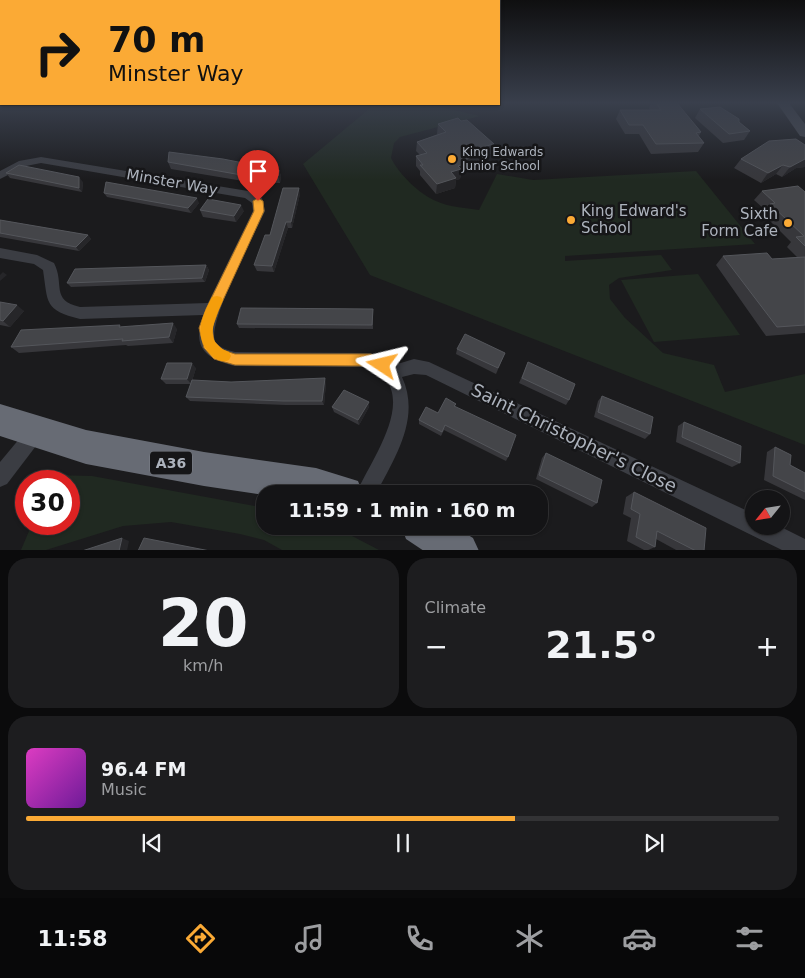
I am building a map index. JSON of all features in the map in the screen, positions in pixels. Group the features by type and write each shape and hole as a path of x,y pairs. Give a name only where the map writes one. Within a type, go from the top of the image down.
{"highway":[{"name":"A36","path":"0,420 86,447 204,469 316,485"}],"street":[{"name":"Minster Way","path":"0,176 24,163 41,160 248,195 258,201 259,211 212,309 206,328 208,344 219,354 235,359 371,360 382,365 391,373"},
{"path":"0,253 38,260 49,268 55,300 63,310 80,313 212,309"},
{"name":"Saint Christopher's Close","path":"391,373 409,366 420,366 429,369 745,521"},
{"path":"370,485 399,427 401,413 400,398 391,373"},
{"path":"0,477 36,432"},
{"name":"Saint Christopher's Close","path":"774,535 805,550"}],"shaded area":[{"path":"345,129 432,129 400,137 394,143 391,158 404,177 416,189 430,198 452,206 479,210 497,174 533,180 696,171 755,244 565,256 565,261 661,255 672,270 619,278 609,285 610,299 625,318 663,353 714,365 725,392 805,374 805,445 370,275 303,164"},
{"path":"698,274 740,335 654,342 621,280"},
{"path":"80,476 92,476 256,506 256,535 350,535 379,550 282,550 264,540 171,522 123,526 46,550 21,550 27,535 80,535"}],"building":[{"name":"King Edwards Junior School","path":"443,129 477,129 494,144 479,148 482,151 464,160 467,163 458,166 461,169 451,172 456,178 437,184 420,165 423,165 416,156 427,153 417,142 446,132"},
{"path":"646,129 698,129 701,132 696,133 704,143 656,144"},
{"path":"723,129 747,129 750,131 729,134"},
{"path":"796,139 805,145 805,159 790,167 783,165 768,173 741,159 769,141"},
{"path":"169,152 223,159 279,170 278,176 247,176 168,162"},
{"path":"19,165 79,177 79,188 6,173"},
{"path":"106,182 197,198 188,208 104,193"},
{"path":"798,186 805,192 805,246 796,237 804,236 770,204 775,203 762,191"},
{"path":"283,188 299,188 291,222 286,222 272,266 254,265 265,235 270,235"},
{"path":"208,199 241,205 234,216 200,210"},
{"path":"0,220 88,235 76,247 0,233"},
{"path":"767,253 772,259 805,257 805,325 777,327 723,256"},
{"path":"206,265 202,278 67,283 75,269"},
{"path":"0,302 17,305 3,321 0,320"},
{"path":"241,308 373,309 372,325 237,324"},
{"path":"173,323 169,337 11,347 21,330 120,325 119,327"},
{"path":"465,334 505,353 498,368 457,349"},
{"path":"528,362 575,384 569,400 522,378"},
{"path":"167,363 192,363 187,379 161,379"},
{"path":"325,378 322,401 186,397 192,380 231,382"},
{"path":"344,390 369,402 358,420 332,407"},
{"path":"602,396 653,417 650,434 598,412"},
{"path":"446,398 456,404 454,406 516,435 508,457 445,425 442,432 419,420 426,407 438,413"},
{"path":"684,422 741,446 740,463 682,437"},
{"path":"775,447 791,455 790,465 805,473 805,492 773,476"},
{"path":"546,453 602,480 597,503 539,475"},
{"path":"634,492 706,528 704,550 694,550 657,531 655,547 636,537 640,514 631,509"},
{"path":"122,538 119,550 85,550"},
{"path":"144,538 205,550 138,550"}],"slow traffic":[{"path":"217,300 206,328 208,344 219,354 225,356"}],"place":[{"name":"King Edwards Junior School","path":"452,159"},
{"name":"King Edward's School","path":"571,220"},
{"name":"Sixth Form Cafe","path":"788,223"}],"route":[{"path":"258,201 259,211 212,309 206,328 208,344 219,354 235,359 371,360 382,365"}]}
